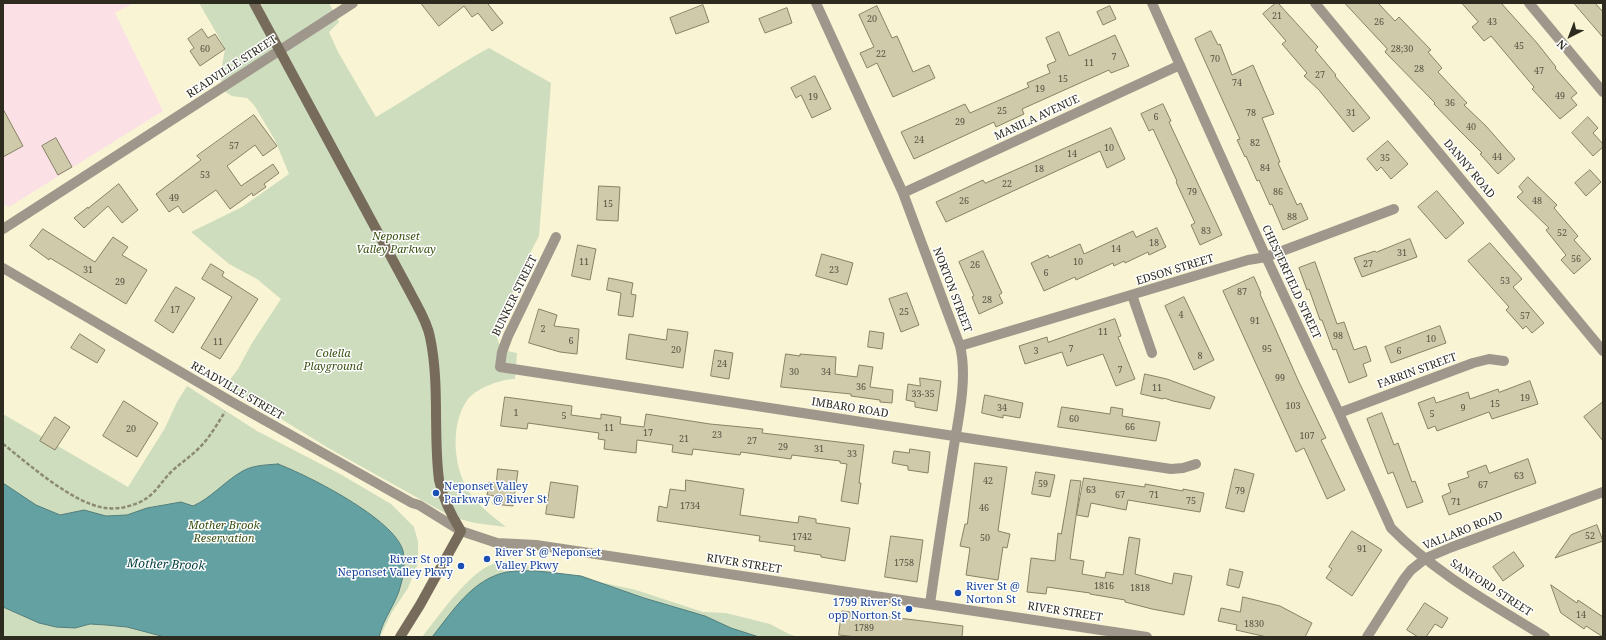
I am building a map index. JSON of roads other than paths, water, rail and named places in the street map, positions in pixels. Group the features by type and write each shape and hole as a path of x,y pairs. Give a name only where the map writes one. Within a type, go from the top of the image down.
{"main road":[{"path":"254,3 410,292 430,337 434,363 439,480 442,494 448,508 461,531 420,605 400,637"}],"street":[{"name":"READVILLE STREET","path":"3,229 353,3"},
{"name":"NORTON STREET","path":"816,3 903,193 964,359 964,374 956,436 930,604"},
{"name":"CHESTERFIELD STREET","path":"1152,3 1266,257 1391,528 1404,541 1426,558"},
{"name":"DANNY ROAD","path":"1315,3 1603,351"},
{"path":"1529,3 1603,92"},
{"name":"MANILA AVENUE","path":"903,193 1180,65"},
{"name":"EDSON STREET","path":"960,346 1248,260 1266,257 1394,209"},
{"name":"BUNKER STREET","path":"500,367 502,352 508,336 556,237"},
{"name":"READVILLE STREET","path":"3,268 232,402 412,503 419,505 461,531"},
{"path":"1132,295 1152,353"},
{"name":"FARRIN STREET","path":"1339,413 1473,363 1489,359 1504,361"},
{"name":"IMBARO ROAD","path":"500,367 1171,469 1183,468 1196,464"},
{"name":"VALLARO ROAD","path":"1367,637 1404,579 1411,570 1426,558 1452,547 1603,492"},
{"name":"RIVER STREET","path":"461,531 498,543 544,546 1147,637"},
{"name":"SANFORD STREET","path":"1426,558 1465,588 1545,637"}],"water":[{"name":"Mother Brook Reservation","path":"278,464 328,488 368,512 384,525 397,539 404,555 403,576 399,591 379,637 165,637 127,627 106,625 90,624 75,628 56,627 39,623 3,607 3,483 36,505 60,515 84,510 106,516 127,515 147,508 181,502 193,506 206,499 245,470 259,466"},
{"path":"538,571 581,576 644,598 705,616 731,628 759,637 432,637 464,597 483,581 507,572"}],"place":[{"name":"Neponset Valley Parkway @ River St","path":"436,493"},
{"name":"River St @ Neponset Valley Pkwy","path":"487,559"},
{"name":"River St opp Neponset Valley Pkwy","path":"461,566"},
{"name":"River St @ Norton St","path":"958,593"},
{"name":"1799 River St opp Norton St","path":"909,609"}],"park label":[{"name":"Neponset Valley Parkway","path":"396,243"},
{"name":"Colella Playground","path":"333,360"}],"water label":[{"name":"Mother Brook","path":"166,565"}]}
